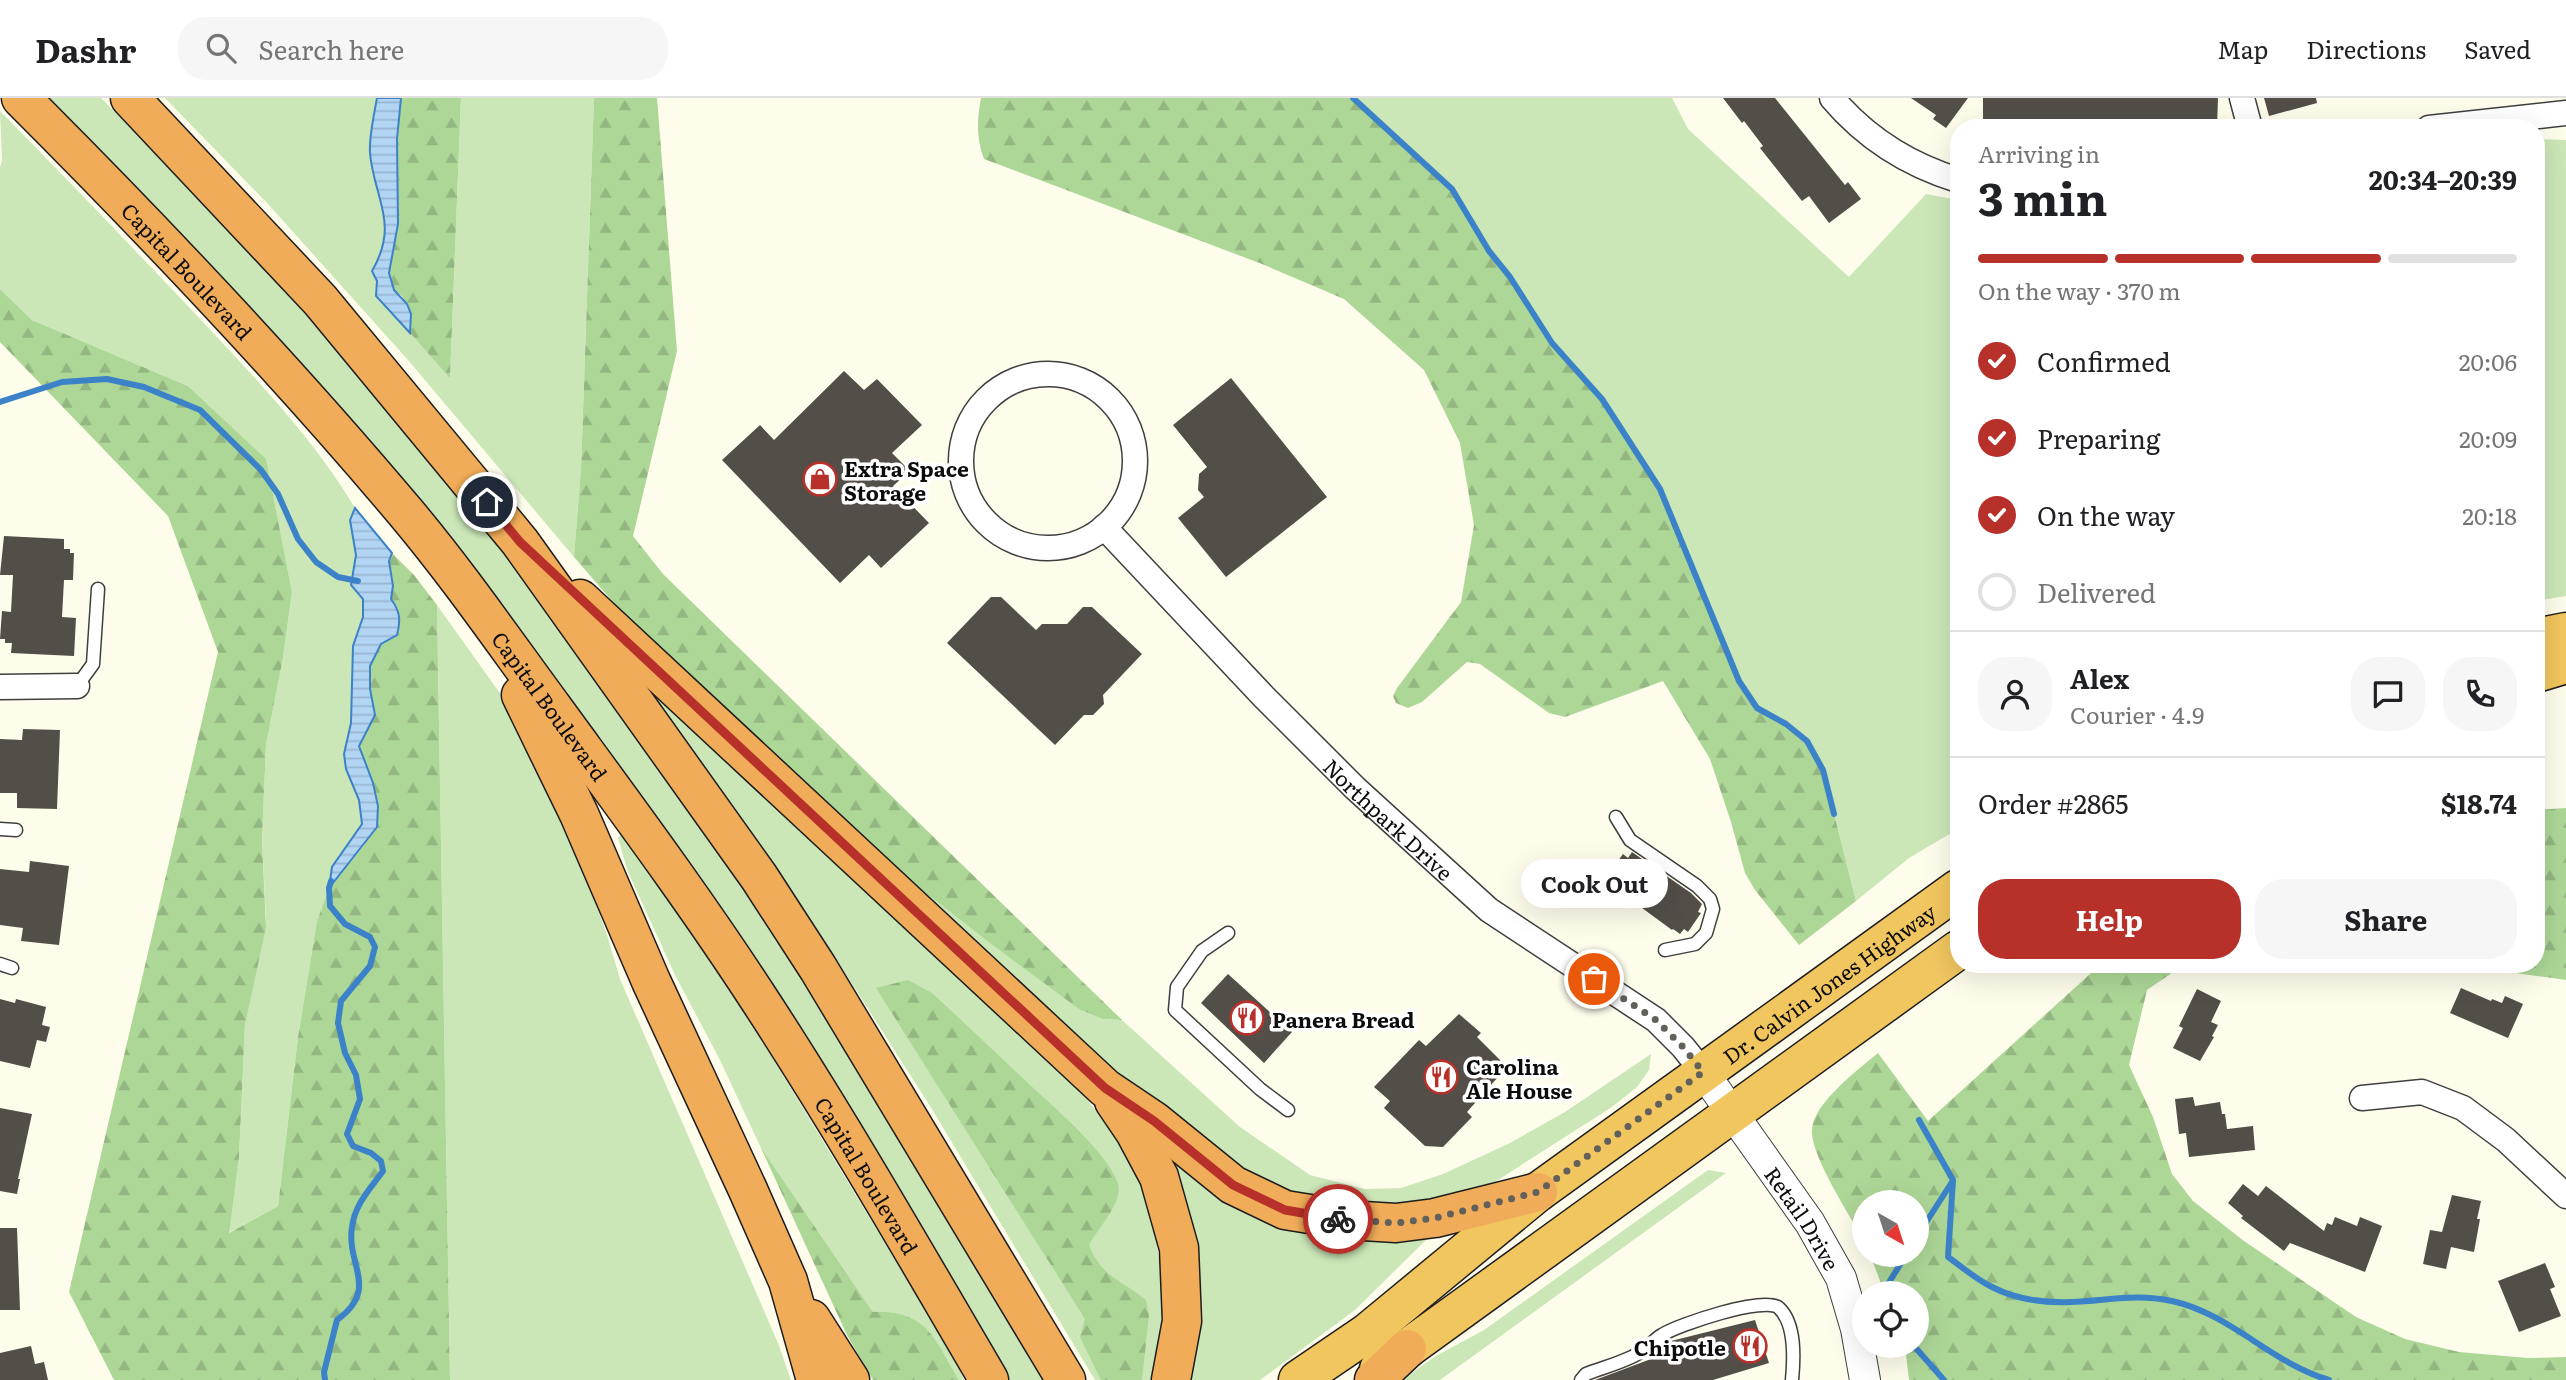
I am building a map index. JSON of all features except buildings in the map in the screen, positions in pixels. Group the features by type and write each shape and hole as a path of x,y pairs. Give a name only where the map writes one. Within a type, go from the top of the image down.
{"highway":[{"name":"Capital Boulevard","path":"21,98 145,221 302,395 408,516 477,605 676,875 760,1000 853,1149 989,1380"},
{"path":"130,98 320,300 520,542 759,877 818,968 1066,1380"},
{"path":"520,542 1105,1088 1154,1121 1233,1185 1285,1210 1347,1220 1396,1223 1435,1218 1538,1192"},
{"path":"477,605 579,814 651,981 788,1281 816,1380"},
{"path":"2545,636 2566,632"},
{"path":"2545,670 2566,664"},
{"path":"2545,686 2566,683"},
{"name":"Dr. Calvin Jones Highway","path":"1298,1380 1367,1333 1538,1192 1950,895"},
{"path":"1364,1380 1950,956"},
{"path":"1105,1088 1135,1132 1158,1177 1179,1248 1182,1321 1171,1380"},
{"path":"788,1281 850,1380"},
{"path":"1374,1380 1407,1349"}],"street":[{"path":"1832,98 1846,114 1890,149 1920,166 1950,177"},
{"path":"2242,98 2248,119"},
{"path":"2511,119 2566,113"},
{"path":"1041,374 1061,374 1080,379 1097,388 1124,416 1135,453 1135,473 1130,492 1121,509 1104,527 1074,544 1055,548 1036,547 999,533 973,505 961,468 967,429 976,412 1004,385 1041,374"},
{"name":"Northpark Drive","path":"1104,527 1355,789 1489,910 1656,1020 1703,1072"},
{"path":"0,687 77,687"},
{"name":"Retail Drive","path":"1703,1072 1810,1223 1841,1278 1856,1329 1865,1380"},
{"path":"2362,1098 2422,1092 2463,1108 2506,1140 2566,1196"}],"lane":[{"path":"77,687 93,664 98,589"},
{"path":"1616,817 1630,840 1697,886 1710,899 1713,909 1706,933 1695,944 1665,950"},
{"path":"0,829 16,830"},
{"path":"1228,933 1202,951 1177,987 1175,1010 1260,1089 1288,1111"},
{"path":"1581,1380 1586,1374 1642,1352 1662,1334 1736,1308 1769,1303 1780,1308 1788,1326 1795,1350 1792,1380"}],"green space":[{"path":"48,98 101,98 191,188 345,358 588,659 751,890 1049,1380 1010,1380 714,898 401,476 277,336"},
{"path":"165,98 377,98 370,153 385,225 380,254 372,271 377,281 376,296 450,377 461,98 594,98 581,469 574,557 408,360 268,204"},
{"path":"401,98 461,98 450,378 410,333 411,314 402,296 394,290 389,273 398,224 397,139"},
{"path":"594,98 657,98 677,351 633,536 663,574 1122,1020 1103,1019 1079,1009 868,848 640,633 574,557 581,469"},
{"path":"981,98 1353,98 1452,189 1489,251 1510,277 1552,343 1602,399 1660,489 1739,681 1757,708 1786,724 1807,741 1823,770 1856,901 1799,945 1755,890 1745,873 1710,759 1663,681 1565,717 1549,713 1480,664 1467,662 1422,702 1408,708 1396,703 1393,696 1397,688 1461,602 1474,525 1460,443 1424,370 1344,299 1262,264 984,159 978,129"},
{"path":"1353,98 1672,98 1688,129 1849,277 1926,194 1950,198 1950,834 1909,858 1856,901 1823,770 1807,741 1786,724 1757,708 1739,681 1660,489 1602,399 1552,343 1510,277"},
{"path":"0,111 264,388 322,458 355,508 350,520 356,555 351,585 363,599 363,617 353,646 351,723 344,754 346,769 359,800 362,824 332,867 329,888 317,921 298,1037 278,1206 228,1233 239,1157 245,1025 266,918 262,841 266,745 283,658 292,592 266,460 188,386 32,320 0,289"},
{"path":"2545,139 2566,140 2566,596 2545,600"},
{"path":"0,289 32,320 188,386 266,459 292,592 283,658 266,745 262,841 266,927 245,1025 239,1157 229,1233 278,1206 298,1037 317,921 329,888 365,844 364,764 359,746 375,715 370,689 370,666 381,644 397,634 398,609 391,600 393,586 389,561 392,553 414,575 437,605 450,1380 114,1380 69,1292 218,652 168,516 0,342"},
{"path":"437,605 512,710 583,868 620,979 778,1343 791,1380 450,1380"},
{"path":"623,662 1075,1084 1113,1133 1140,1180 1155,1229 1162,1281 1164,1341 1155,1380 1095,1380 930,1106 819,932 787,894"},
{"path":"2566,808 2566,980 2516,973 2545,973 2545,809"},
{"path":"621,835 634,845 736,998 953,1355 964,1380 959,1380 936,1340 917,1321 905,1315 873,1312 760,1146 720,1060 675,975 628,872 618,838"},
{"path":"868,848 982,937 1103,1019 1122,1020 1240,1127 1310,1175 1365,1189 1401,1188 1443,1174 1510,1143 1565,1112 1651,1054 1649,1070 1637,1087 1612,1107 1487,1187 1411,1211 1279,1196 1146,1105"},
{"path":"2091,973 2172,973 2147,990 2129,1065 2153,1117 2172,1174 2193,1201 2244,1241 2356,1317 2405,1339 2459,1352 2528,1358 2566,1357 2566,1380 1909,1380 1906,1358 1929,1358 1929,1281 1880,1281 1875,1267 1929,1267 1929,1190 1852,1190 1852,1221 1832,1186 1813,1141 1814,1120 1828,1098 1878,1053 1928,1121"},
{"path":"908,980 932,993 1066,1118 1093,1145 1113,1172 1118,1184 1117,1199 1089,1245 1106,1272 1146,1300 1149,1315 1142,1380 1101,1380 1080,1337 1085,1319 876,988"},
{"path":"760,1146 873,1312 891,1312 917,1321 935,1340 959,1380 873,1380 847,1335"},
{"path":"1160,1152 1390,1239 1427,1239 1355,1310 1260,1380 1188,1380"},
{"path":"1708,1170 1726,1173 1440,1380 1402,1380 1436,1356 1484,1330"}],"water":[{"path":"377,98 401,98 397,139 398,224 389,273 394,290 407,304 411,314 410,333 376,296 377,281 372,271 380,254 385,225 370,153"},
{"path":"355,508 392,553 389,561 393,586 391,599 398,612 399,625 397,635 381,644 370,666 370,689 375,715 359,746 373,783 378,806 377,827 329,888 332,867 362,824 359,800 346,769 344,754 351,723 353,646 363,617 363,599 351,585 356,555 350,520"}],"waterway":[{"path":"1353,98 1452,189 1489,251 1510,277 1552,343 1602,399 1660,489 1739,681 1757,708 1786,724 1807,741 1823,770 1834,814"},
{"path":"0,402 62,382 107,379 144,387 200,410 261,470 278,494 298,539 316,562 338,577 358,581"},
{"path":"325,1380 324,1372 337,1320 350,1309 357,1298 358,1276 351,1241 356,1211 383,1171 381,1161 371,1153 353,1146 347,1134 360,1099 356,1075 345,1053 338,1023 341,1001 370,966 375,947 370,937 345,924 330,906 331,881"},
{"path":"1919,1120 1953,1180 1948,1257 1981,1281 2010,1295 2041,1301 2133,1298 2172,1301 2213,1316 2288,1362 2329,1380"},
{"path":"1929,1218 1952,1182"},
{"path":"1890,1281 1899,1267"},
{"path":"1925,1358 1944,1380"}],"way so far":[{"path":"1338,1219 1396,1223 1435,1218 1538,1192 1703,1072 1656,1020 1594,979"}],"place":[{"name":"Extra Space Storage","path":"820,479"},
{"name":"Cook Out","path":"1594,979"},
{"name":"Panera Bread","path":"1247,1018"},
{"name":"Carolina Ale House","path":"1441,1077"},
{"name":"Chipotle","path":"1750,1346"}],"route":[{"path":"487,502 520,542 1105,1088 1154,1121 1233,1185 1285,1210 1338,1219"}]}
